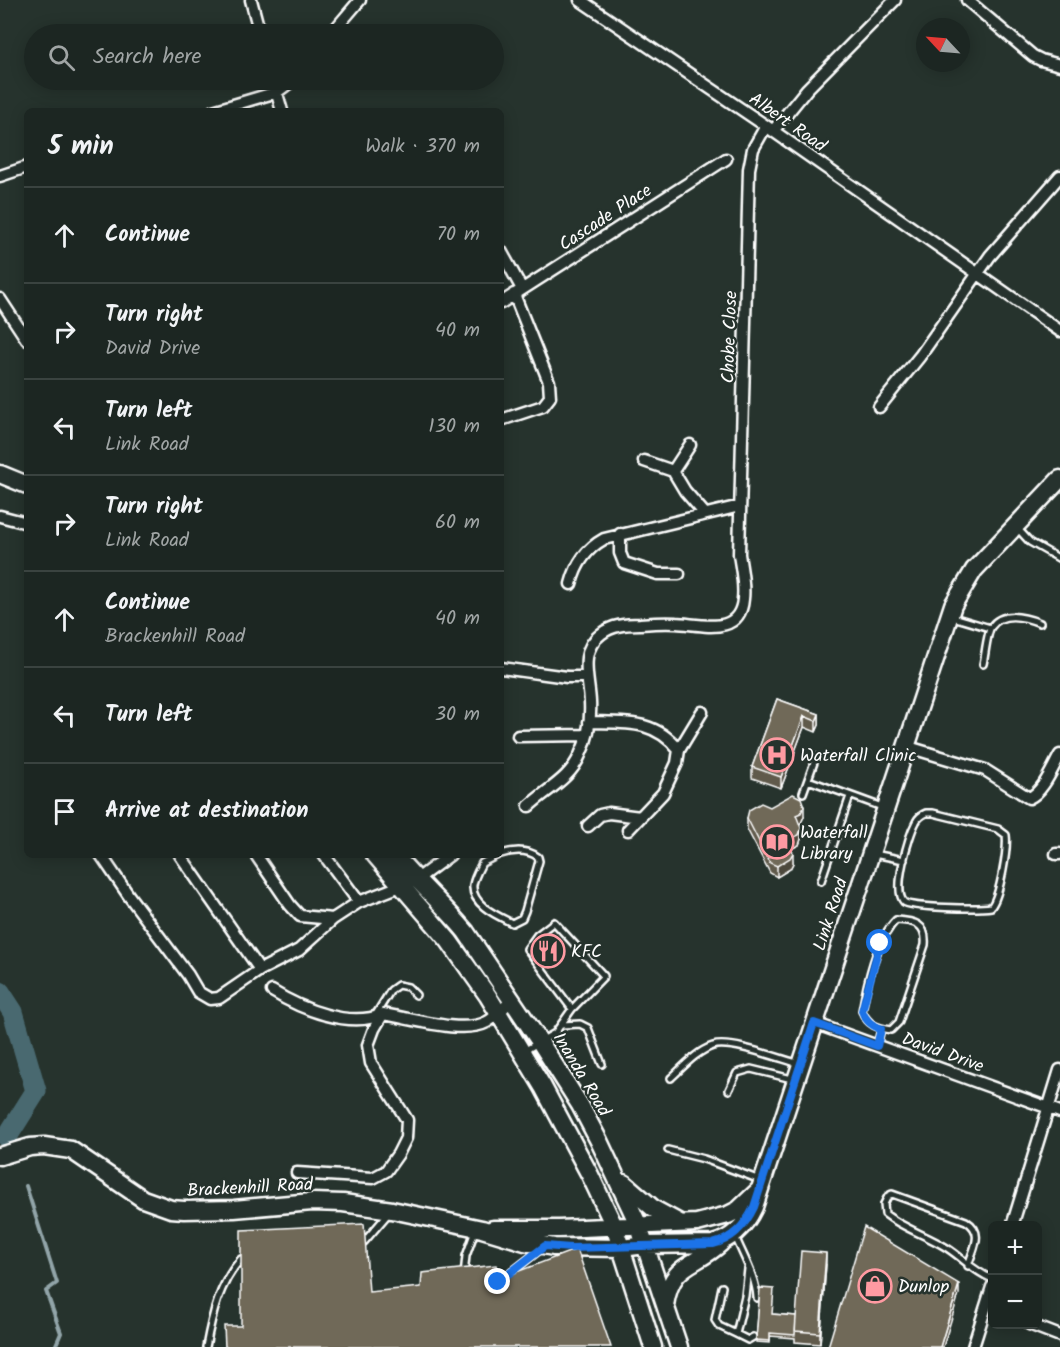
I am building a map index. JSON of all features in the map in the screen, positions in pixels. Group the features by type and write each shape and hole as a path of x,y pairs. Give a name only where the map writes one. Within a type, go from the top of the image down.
{"street":[{"path":"250,0 258,24"},
{"path":"340,24 360,0"},
{"name":"Albert Road","path":"580,0 1060,331"},
{"name":"Chobe Close","path":"529,806 566,777 580,756 590,722 586,661 590,647 599,635 611,627 674,622 718,627 726,625 741,611 743,600 739,554 740,506 749,169 753,149 807,89 895,0"},
{"path":"968,0 1033,56 1060,65"},
{"path":"223,108 279,90"},
{"path":"276,92 281,108"},
{"name":"Cascade Place","path":"504,301 726,159"},
{"path":"0,176 24,168"},
{"path":"879,407 920,356 977,273 1060,176"},
{"path":"504,258 549,382 550,397 543,406 504,419"},
{"path":"0,299 24,335"},
{"path":"674,471 690,445"},
{"path":"644,461 674,471 685,490 705,514"},
{"path":"0,474 24,484"},
{"name":"Link Road","path":"665,1306 669,1288 679,1272 708,1254 750,1216 948,616 974,570 1060,479"},
{"path":"571,584 576,567 588,551 604,539 740,506"},
{"path":"0,516 24,522"},
{"path":"620,534 620,553 624,563 658,574 679,574"},
{"path":"504,668 567,677 586,676"},
{"path":"628,830 663,793 677,763 679,750 702,712"},
{"path":"590,722 639,724 652,728 663,734 679,750"},
{"path":"518,736 587,735"},
{"path":"905,746 985,770 1029,798 1034,797 1060,755"},
{"path":"588,826 600,814 640,817"},
{"path":"102,858 182,966 198,992 203,996 219,998 260,970 299,950 333,919 359,902 409,883 446,858"},
{"path":"182,858 260,970"},
{"path":"258,858 300,916 333,919"},
{"path":"326,858 359,902"},
{"name":"Inanda Road","path":"379,858 455,918 512,1000 580,1105 638,1224 678,1347"},
{"name":"Inanda Road","path":"396,858 409,883 498,1012 568,1133 614,1226 649,1341"},
{"path":"272,991 298,1006 334,1017 378,1016 462,1026 480,1025 489,1021 512,1000"},
{"path":"297,1173 373,1178 386,1171 398,1154 406,1138 407,1120 371,1063 369,1045 378,1016"},
{"name":"David Drive","path":"814,1023 1060,1112"},
{"path":"1014,1221 1060,1070"},
{"name":"Brackenhill Road","path":"0,1156 30,1147 44,1146 71,1150 143,1199 171,1209 206,1211 312,1202 359,1205 479,1229 518,1241 545,1246 622,1248"},
{"path":"615,1174 644,1202 681,1224"},
{"path":"614,1226 681,1224 712,1220 728,1215 746,1203 762,1185"},
{"path":"622,1248 645,1245 704,1244 728,1238 728,1215"},
{"name":"Brackenhill Road","path":"479,1229 614,1226"},
{"path":"973,1347 988,1311"},
{"path":"1042,1329 1060,1336"}],"lane":[{"path":"1014,526 1030,542 1060,560"},
{"path":"948,616 990,628"},
{"path":"983,664 990,628 999,621 1018,616 1040,623"},
{"path":"803,793 816,757"},
{"path":"808,780 885,808"},
{"path":"821,881 850,796"},
{"path":"926,813 998,829 1006,835 1004,863 996,900 991,907 910,905 904,902 900,896 899,887 904,861 916,821 926,813"},
{"path":"493,858 482,863 473,885 475,896 492,913 512,923 522,918 530,898 539,861 534,854 524,851 504,854"},
{"path":"871,853 904,861"},
{"path":"480,858 482,863"},
{"path":"896,920 907,920 924,931 925,945 899,1022 891,1030 881,1029 871,1025 865,1018 862,1011 864,998 880,943 896,920"},
{"path":"522,1052 555,1033 572,1009 604,976 554,922 537,935 527,949 572,1009"},
{"path":"378,1016 394,986 402,985 416,995"},
{"path":"562,1025 580,1024 588,1028 602,1064"},
{"path":"877,1046 881,1029"},
{"path":"671,1078 703,1051 714,1046 726,1045 740,1048 798,1073"},
{"path":"729,1090 737,1073 751,1069 798,1073"},
{"path":"668,1150 704,1159 762,1185"},
{"path":"968,1266 977,1236 973,1225 892,1194 888,1196 884,1204 885,1214 945,1246 968,1266 988,1278"},
{"path":"364,1239 392,1210"},
{"path":"465,1279 466,1256 479,1229"},
{"path":"728,1238 755,1280 757,1298"},
{"path":"498,1282 545,1246"},
{"path":"206,1347 220,1291 241,1258"},
{"path":"736,1334 746,1296 748,1269"},
{"path":"722,1287 715,1320 719,1326 736,1334 750,1340 753,1337"}],"building":[{"name":"Waterfall Clinic","path":"777,699 819,714 816,721 804,716 781,777 752,767"},
{"name":"Waterfall Library","path":"793,794 801,798 804,806 801,813 796,815 801,828 799,835 787,840 793,853 790,858 777,866 770,863 747,818 749,810 761,803 770,807"},
{"path":"364,1224 369,1292 421,1287 422,1273 496,1265 501,1278 577,1249 611,1347 225,1347 224,1326 241,1326 241,1230"},
{"path":"864,1227 959,1284 940,1347 828,1347"},
{"path":"801,1251 826,1253 820,1333 795,1331"},
{"path":"760,1288 774,1289 772,1314 796,1316 795,1335 770,1333 770,1341 756,1340"}],"waterway":[{"path":"0,992 13,1012 36,1091 7,1137"},
{"path":"26,1186 57,1283 46,1291 61,1333 55,1347"}],"place":[{"name":"Waterfall Clinic","path":"777,755"},
{"name":"Waterfall Library","path":"777,842"},
{"name":"KFC","path":"548,951"},
{"name":"Dunlop","path":"875,1286"}],"route":[{"path":"498,1282 545,1246 622,1248 645,1245 713,1244 722,1242 734,1234 744,1225 754,1207 814,1023 877,1046 881,1029 871,1025 862,1011 880,943"}]}
